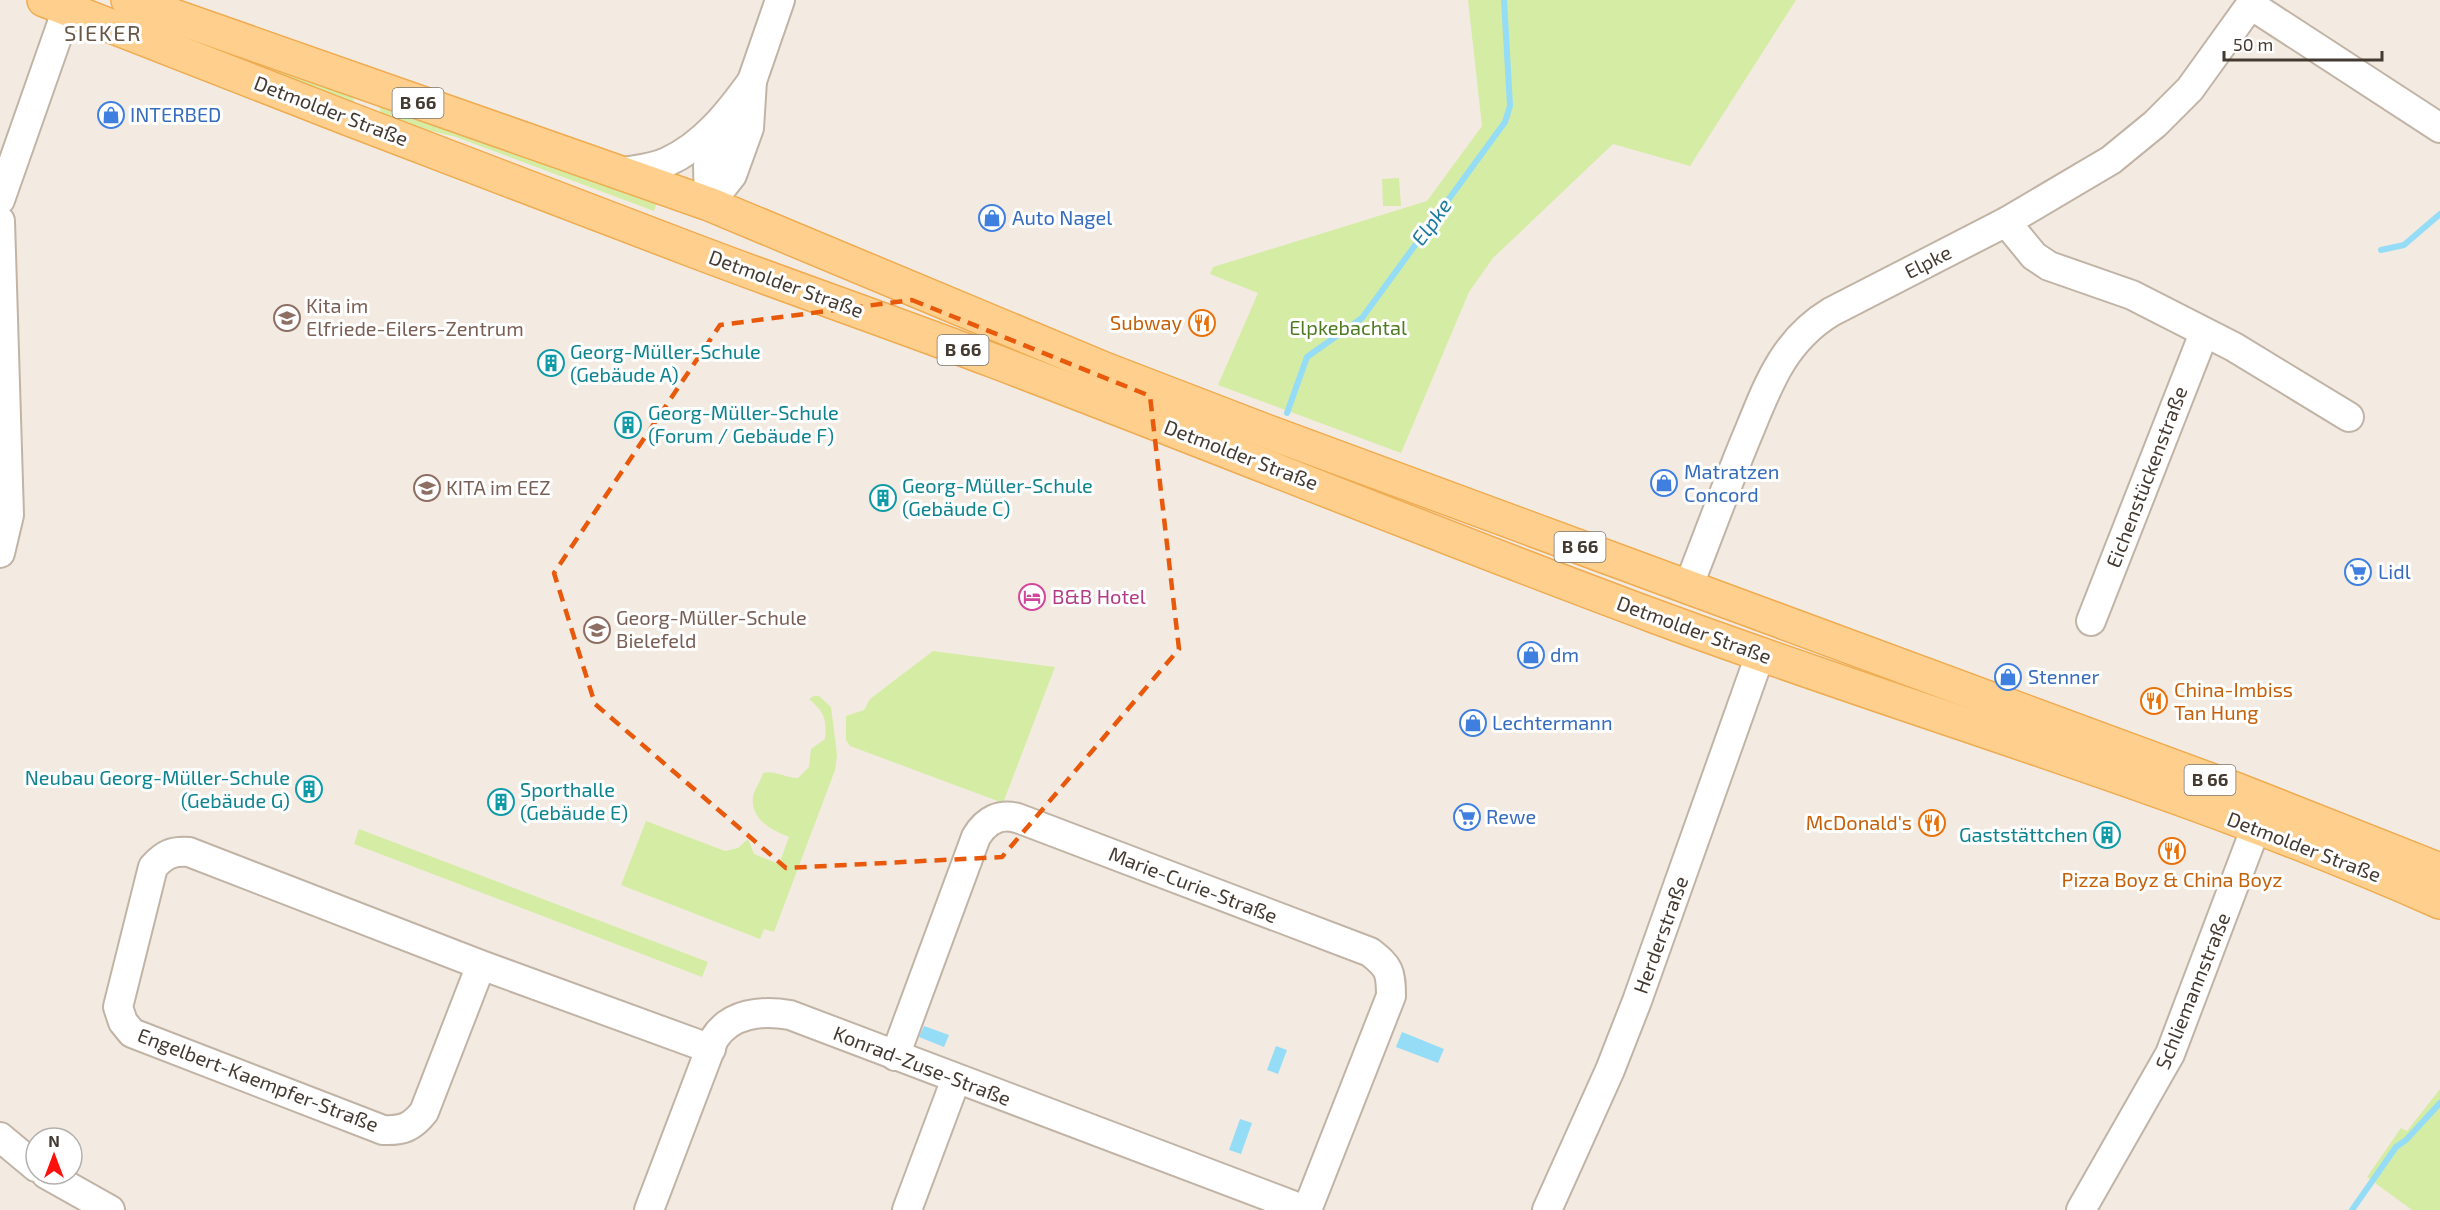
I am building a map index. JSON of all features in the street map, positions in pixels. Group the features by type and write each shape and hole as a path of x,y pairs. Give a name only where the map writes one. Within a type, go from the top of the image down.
{"main road":[{"name":"Detmolder Straße","path":"128,0 709,204 1107,370 2250,795 2440,870"},
{"name":"Detmolder Straße","path":"55,5 690,250 864,312 1674,623 2256,827 2440,902"},
{"path":"690,250 709,204"},
{"path":"1350,497 1362,466"},
{"path":"1674,623 1688,587"},
{"path":"1760,654 1774,619"}],"street":[{"path":"709,204 732,175 749,128 752,81 780,0"},
{"path":"2253,2 2440,128"},
{"name":"Elpke","path":"1688,587 1727,481 1765,391 1785,352 1798,337 1812,323 1830,312 2006,222 2111,160 2155,124 2190,89 2253,2"},
{"path":"0,200 55,5"},
{"path":"617,173 667,162 698,142 724,119 752,81"},
{"path":"709,204 708,166 724,119"},
{"path":"0,221 9,515 0,554"},
{"path":"2006,222 2034,256 2049,266 2111,285 2234,347 2349,417"},
{"name":"Eichenstückenstraße","path":"2091,621 2204,333"},
{"name":"Herderstraße","path":"1547,1210 1596,1103 1633,1011 1760,654"},
{"name":"Marie-Curie-Straße","path":"895,1056 976,837 981,828 994,818 1011,816 1020,819 1370,952 1387,965 1391,978 1391,996 1306,1210"},
{"name":"Schliemannstraße","path":"2080,1210 2170,1054 2256,827"},
{"name":"Engelbert-Kaempfer-Straße","path":"481,965 424,1112 414,1125 400,1131 383,1130 132,1034 123,1022 118,1007 153,867 163,855 174,851 189,852 481,965 711,1048"},
{"name":"Konrad-Zuse-Straße","path":"649,1210 719,1031 738,1018 752,1014 777,1013 1306,1210"},
{"path":"907,1210 956,1079"},
{"path":"0,1137 24,1157"},
{"path":"67,1186 110,1210"}],"highlighted area":[{"path":"912,300 1150,396 1179,649 1002,857 786,868 595,704 554,573 720,325"}],"green space":[{"name":"Elpkebachtal","path":"1468,0 1796,0 1690,166 1613,144 1493,258 1469,292 1401,453 1218,385 1258,293 1210,274 1213,267 1427,201 1482,126"},
{"path":"215,45 350,92 356,106 212,52"},
{"path":"379,104 658,199 654,211 456,137 382,119"},
{"path":"1399,178 1401,206 1383,206 1382,179"},
{"path":"933,651 1055,667 1003,803 850,746 846,740 846,716 864,710 870,699"},
{"path":"819,696 831,707 837,755 835,770 774,932 764,929 760,939 621,885 646,821 725,851 738,848 748,839 754,854 779,864 789,837 769,827 759,818 755,812 753,796 763,773 798,778 809,767 811,749 825,739 826,732 823,716 809,699"},
{"path":"359,829 708,962 702,977 354,844"},
{"path":"2440,1089 2440,1210 2412,1210 2367,1177 2401,1128 2407,1131"}],"water":[{"path":"924,1026 949,1035 944,1047 919,1037"},
{"path":"1402,1032 1444,1049 1438,1063 1396,1047"},
{"path":"1276,1046 1287,1050 1278,1074 1267,1070"},
{"path":"1240,1119 1252,1123 1241,1154 1229,1150"}],"waterway":[{"name":"Elpke","path":"1287,413 1307,357 1362,318 1505,122 1510,106 1504,0"},
{"path":"2381,250 2404,245 2440,214"},
{"path":"2352,1210 2396,1147 2406,1140 2440,1103"}],"place":[{"name":"INTERBED","path":"111,115"},
{"name":"Auto Nagel","path":"992,218"},
{"name":"Kita im Elfriede-Eilers-Zentrum","path":"287,318"},
{"name":"Subway","path":"1202,323"},
{"name":"Georg-Müller-Schule (Gebäude A)","path":"551,363"},
{"name":"Georg-Müller-Schule (Forum / Gebäude F)","path":"628,425"},
{"name":"Matratzen Concord","path":"1664,483"},
{"name":"KITA im EEZ","path":"427,488"},
{"name":"Georg-Müller-Schule (Gebäude C)","path":"883,498"},
{"name":"Lidl","path":"2358,572"},
{"name":"B&B Hotel","path":"1032,597"},
{"name":"Georg-Müller-Schule Bielefeld","path":"597,630"},
{"name":"dm","path":"1531,655"},
{"name":"Stenner","path":"2008,677"},
{"name":"China-Imbiss Tan Hung","path":"2154,701"},
{"name":"Lechtermann","path":"1473,723"},
{"name":"Neubau Georg-Müller-Schule (Gebäude G)","path":"309,789"},
{"name":"Sporthalle (Gebäude E)","path":"501,802"},
{"name":"Rewe","path":"1467,817"},
{"name":"McDonald's","path":"1932,823"},
{"name":"Gaststättchen","path":"2107,835"},
{"name":"Pizza Boyz & China Boyz","path":"2172,851"}],"district":[{"name":"SIEKER","path":"103,33"}]}
